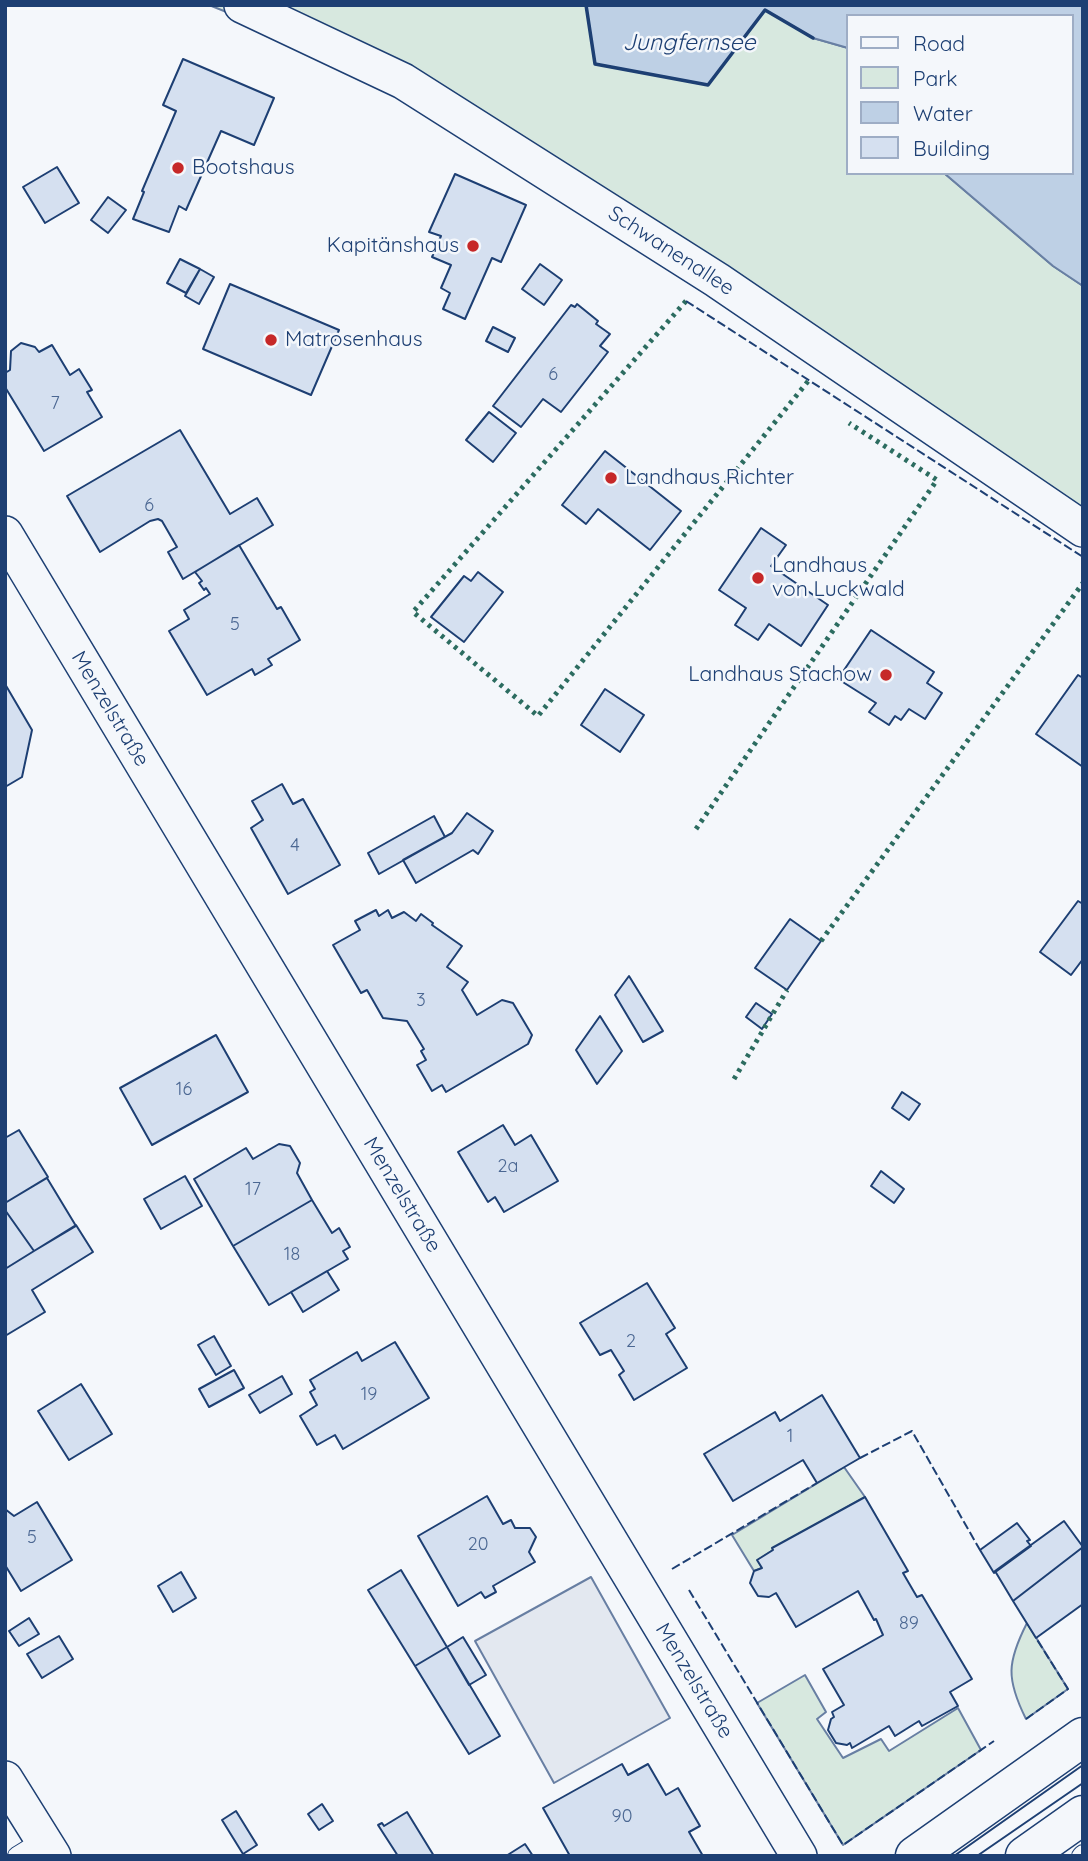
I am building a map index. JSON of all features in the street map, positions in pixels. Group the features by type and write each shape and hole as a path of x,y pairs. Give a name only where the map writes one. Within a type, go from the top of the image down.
{"main road":[{"path":"915,1856 1083,1737"},
{"path":"1025,1856 1083,1815"}],"street":[{"name":"Schwanenallee","path":"242,5 403,81 717,280 1083,529"},
{"name":"Menzelstraße","path":"5,534 799,1856"},
{"path":"5,1779 38,1850"}],"green space":[{"path":"209,5 586,5 596,64 765,10 813,38 846,47 846,175 946,175 1053,266 1083,286 1083,540 952,451 331,54"},
{"path":"844,1467 865,1497 773,1548 758,1560 762,1568 754,1571 732,1535"},
{"path":"1027,1623 1068,1689 1026,1719 1015,1693 1012,1671 1016,1649"},
{"path":"805,1675 826,1712 817,1719 843,1758 881,1739 889,1751 958,1708 981,1750 843,1845 757,1703"}],"shaded area":[{"path":"591,1577 670,1718 554,1783 475,1641"}],"water":[{"name":"Jungfernsee","path":"586,5 1083,5 1083,286 1053,266 946,175 1074,175 1074,14 846,14 846,47 813,38 765,10 708,85 595,64"}],"building":[{"name":"Bootshaus","path":"183,59 274,98 254,145 221,131 186,210 179,206 169,232 133,219 176,111 163,105"},
{"path":"57,167 79,203 45,223 23,187"},
{"name":"Kapitänshaus","path":"455,174 526,205 501,262 492,258 465,319 443,309 450,293 441,288 451,265 432,257 441,236 429,232"},
{"path":"108,197 126,210 108,233 91,220"},
{"path":"180,259 200,269 186,293 167,283"},
{"path":"540,264 562,280 544,305 522,289"},
{"path":"200,269 214,277 199,304 185,296"},
{"name":"Matrosenhaus","path":"230,284 339,330 311,395 203,349"},
{"path":"577,304 610,334 600,346 608,352 561,412 543,399 521,427 493,406 571,305 575,307"},
{"path":"493,327 515,338 508,352 486,341"},
{"path":"21,343 35,347 39,352 52,345 70,375 79,369 92,390 87,392 102,417 44,451 5,387 5,373 10,370 11,351"},
{"path":"489,412 516,433 493,462 466,440"},
{"path":"180,430 230,514 257,498 273,525 183,579 168,552 177,547 162,521 150,521 100,552 67,496"},
{"name":"Landhaus Richter","path":"605,451 681,511 650,550 598,509 586,524 562,505"},
{"name":"Landhaus von Luckwald","path":"761,528 786,545 771,566 828,605 801,646 769,624 758,640 735,625 746,608 719,590"},
{"path":"239,545 277,609 281,607 300,640 268,659 272,665 255,675 252,669 207,695 169,631 189,619 184,610 210,594 199,583 202,581 195,572"},
{"path":"478,572 503,592 464,642 431,617 464,576 471,581"},
{"name":"Landhaus Stachow","path":"871,630 934,672 927,683 942,693 925,719 909,709 901,720 895,716 889,725 869,712 876,703 838,679"},
{"path":"1078,675 1083,678 1083,767 1036,734"},
{"path":"5,684 32,730 22,777 5,787"},
{"path":"605,689 644,715 620,752 581,725"},
{"path":"282,784 293,804 303,799 340,865 288,894 251,828 263,820 252,801"},
{"path":"467,813 493,831 478,854 473,850 416,883 403,860 452,833"},
{"path":"434,816 445,837 379,874 368,853"},
{"path":"1078,901 1083,904 1083,959 1071,975 1040,952"},
{"path":"376,910 379,916 388,910 392,918 404,912 416,921 421,914 462,946 447,967 468,982 462,990 477,1015 502,1000 513,1003 532,1035 528,1044 446,1092 442,1085 432,1091 417,1065 426,1060 421,1051 424,1049 407,1021 383,1018 367,990 361,993 333,945 360,930 355,921"},
{"path":"790,919 821,941 787,990 755,968"},
{"path":"629,976 663,1031 643,1042 615,995"},
{"path":"756,1003 772,1014 762,1029 746,1017"},
{"path":"600,1016 622,1051 597,1084 576,1050"},
{"path":"216,1035 248,1092 152,1145 120,1088"},
{"path":"902,1092 920,1104 909,1120 892,1108"},
{"path":"503,1125 515,1145 531,1135 558,1181 504,1212 495,1197 488,1202 458,1152"},
{"path":"19,1130 48,1177 5,1203 5,1138"},
{"path":"279,1144 290,1146 300,1163 297,1173 312,1200 233,1246 194,1179 246,1148 253,1159"},
{"path":"881,1171 904,1189 894,1203 871,1186"},
{"path":"185,1176 202,1206 161,1229 144,1199"},
{"path":"47,1178 76,1226 34,1251 5,1210 5,1203"},
{"path":"312,1200 332,1233 339,1228 350,1247 343,1251 348,1259 269,1305 233,1246"},
{"path":"5,1210 34,1251 5,1269"},
{"path":"76,1225 93,1252 32,1290 45,1312 5,1336 5,1269"},
{"path":"327,1271 339,1290 303,1312 291,1292"},
{"path":"647,1283 675,1328 666,1334 687,1368 634,1400 619,1375 624,1371 611,1350 600,1355 580,1323"},
{"path":"214,1336 231,1366 216,1375 198,1345"},
{"path":"395,1342 429,1398 343,1449 335,1435 317,1445 300,1416 317,1405 310,1392 315,1389 310,1380 357,1352 362,1361"},
{"path":"234,1370 244,1388 209,1407 199,1389"},
{"path":"282,1376 292,1394 260,1413 249,1395"},
{"path":"81,1384 112,1434 69,1460 38,1411"},
{"path":"822,1395 860,1458 817,1483 803,1460 733,1501 704,1454 775,1412 780,1421"},
{"path":"487,1496 503,1524 511,1520 515,1528 530,1528 536,1537 529,1552 535,1562 493,1586 496,1592 485,1598 481,1592 458,1606 418,1536"},
{"path":"865,1497 908,1571 903,1573 917,1597 922,1595 972,1679 950,1692 958,1706 922,1726 919,1721 895,1736 889,1726 852,1748 850,1743 836,1743 828,1730 834,1717 832,1712 844,1705 823,1669 883,1635 876,1619 874,1620 858,1591 796,1627 776,1593 769,1597 758,1596 750,1583 754,1571 762,1568 757,1560 773,1550 772,1548"},
{"path":"37,1502 72,1560 21,1591 5,1565 5,1509 14,1516"},
{"path":"1064,1521 1083,1547 1013,1601 995,1571"},
{"path":"1017,1523 1030,1540 1027,1541 1031,1546 994,1573 980,1550"},
{"path":"1083,1547 1083,1604 1036,1638 1013,1601"},
{"path":"401,1570 447,1647 415,1666 368,1590"},
{"path":"181,1572 196,1598 173,1612 158,1586"},
{"path":"29,1618 39,1634 19,1646 9,1631"},
{"path":"59,1636 73,1659 42,1678 27,1654"},
{"path":"463,1637 486,1675 469,1685 447,1647"},
{"path":"447,1647 500,1736 469,1754 415,1666"},
{"path":"622,1764 628,1775 648,1764 666,1795 678,1788 700,1826 689,1832 703,1856 570,1856 543,1808"},
{"path":"322,1804 333,1821 319,1830 308,1814"},
{"path":"236,1811 257,1845 243,1854 222,1820"},
{"path":"407,1812 434,1856 398,1856 378,1825 382,1823 384,1826"},
{"path":"525,1844 533,1856 506,1856"}],"tram line":[{"path":"954,1856 1083,1765"},
{"path":"977,1856 1083,1783"}],"hedge":[{"path":"686,301 413,612 538,716 809,380"},
{"path":"696,829 937,480 849,423"},
{"path":"821,941 1083,583"},
{"path":"734,1079 787,990"}],"fence":[{"path":"686,301 1083,557"},
{"path":"860,1458 912,1431 980,1550"},
{"path":"672,1569 817,1483"},
{"path":"689,1590 843,1845 994,1741"},
{"path":"1026,1719 1068,1689 1036,1638"}],"wall":[{"path":"586,5 595,64 708,85 765,10 813,38"}],"place":[{"name":"Bootshaus","path":"178,168"},
{"name":"Kapitänshaus","path":"473,246"},
{"name":"Matrosenhaus","path":"271,340"},
{"name":"Landhaus Richter","path":"611,478"},
{"name":"Landhaus von Luckwald","path":"758,578"},
{"name":"Landhaus Stachow","path":"886,675"}]}
